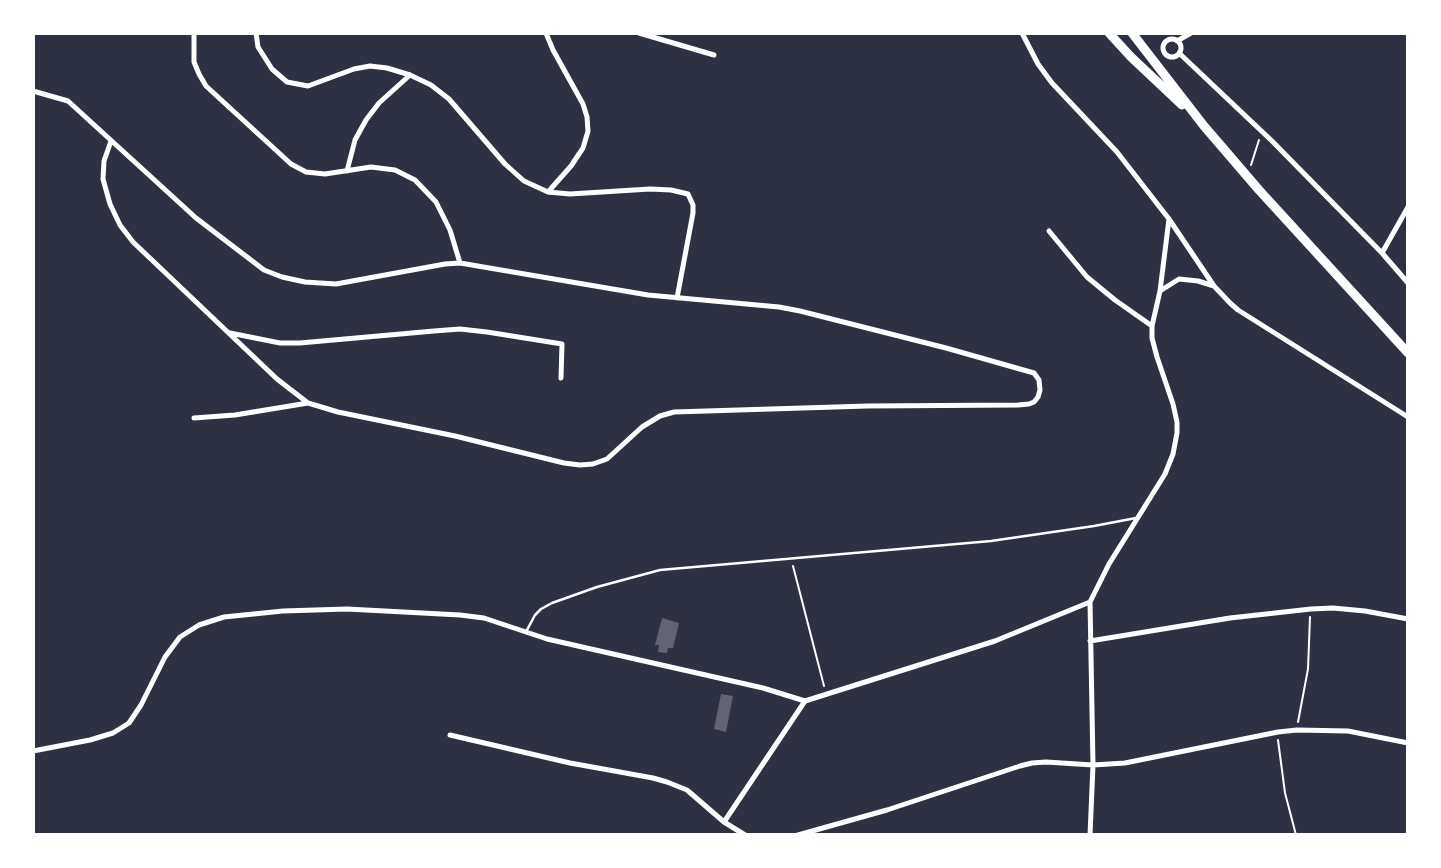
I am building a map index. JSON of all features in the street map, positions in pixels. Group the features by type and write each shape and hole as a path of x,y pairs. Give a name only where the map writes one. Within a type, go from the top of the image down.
{"main road":[{"path":"1132,33 1204,126 1247,176 1408,353"},
{"path":"1109,34 1204,126"},
{"path":"1131,57 1146,63 1155,63"}],"street":[{"path":"194,33 194,62 206,86 291,164 306,172 325,174 371,167 396,170 415,180 436,202 450,230 460,263"},
{"path":"256,33 258,47 272,69 287,82 308,86 370,66 410,75 431,85 449,99 505,164 524,181 548,192 570,194 650,189 688,194 693,205 693,214 677,298"},
{"path":"546,33 583,104 588,131 583,148 548,192"},
{"path":"639,33 714,55"},
{"path":"1022,33 1038,64 1052,83 1117,152 1169,219 1214,286 1238,310 1408,417"},
{"path":"1164,33 1166,43 1163,51 1169,57"},
{"path":"1145,50 1177,41 1191,33"},
{"path":"1155,63 1179,53 1180,46 1177,41"},
{"path":"1179,53 1262,131 1408,283"},
{"path":"347,171 355,140 366,120 379,103 410,75"},
{"path":"33,91 68,100 196,218 264,270 282,277 336,284 460,263 648,295 779,307 946,348 1034,373 1039,380 1040,390 1034,402 1018,405 685,410 660,416 642,427 607,459 580,465 309,403 277,379 227,332 134,242 120,225 110,204 103,179 104,161 111,141"},
{"path":"1382,253 1408,207"},
{"path":"1090,835 1093,765 1090,602 1109,564 1165,474 1177,433 1175,413 1152,338 1169,219"},
{"path":"1049,231 1087,277 1152,326"},
{"path":"1160,291 1179,279 1214,286"},
{"path":"227,332 280,343 300,343 460,329 487,331 562,344 561,378"},
{"path":"194,418 234,415 309,403"},
{"path":"33,751 90,740 113,733 129,723 165,657 180,637 199,625 224,617 283,611 347,609 484,618 526,633 763,688 805,701 995,641 1090,602"},
{"path":"1090,641 1230,618 1311,609 1333,608 1408,618"},
{"path":"724,822 805,701"},
{"path":"798,835 816,833 1020,766 1046,762 1093,765 1125,763 1297,730 1348,731 1408,743"},
{"path":"450,735 570,763 660,780 687,790 724,822 745,835"}],"lane":[{"path":"526,633 541,609 564,598 660,570 991,541 1139,518"}],"path":[{"path":"1247,176 1262,131"},
{"path":"791,558 826,694"},
{"path":"1297,730 1308,669 1311,609"},
{"path":"1278,732 1285,793 1296,835"}],"building":[{"path":"662,618 679,623 673,648 668,648 667,653 658,652 659,645 655,645"},
{"path":"721,694 733,696 726,732 714,729"}]}
